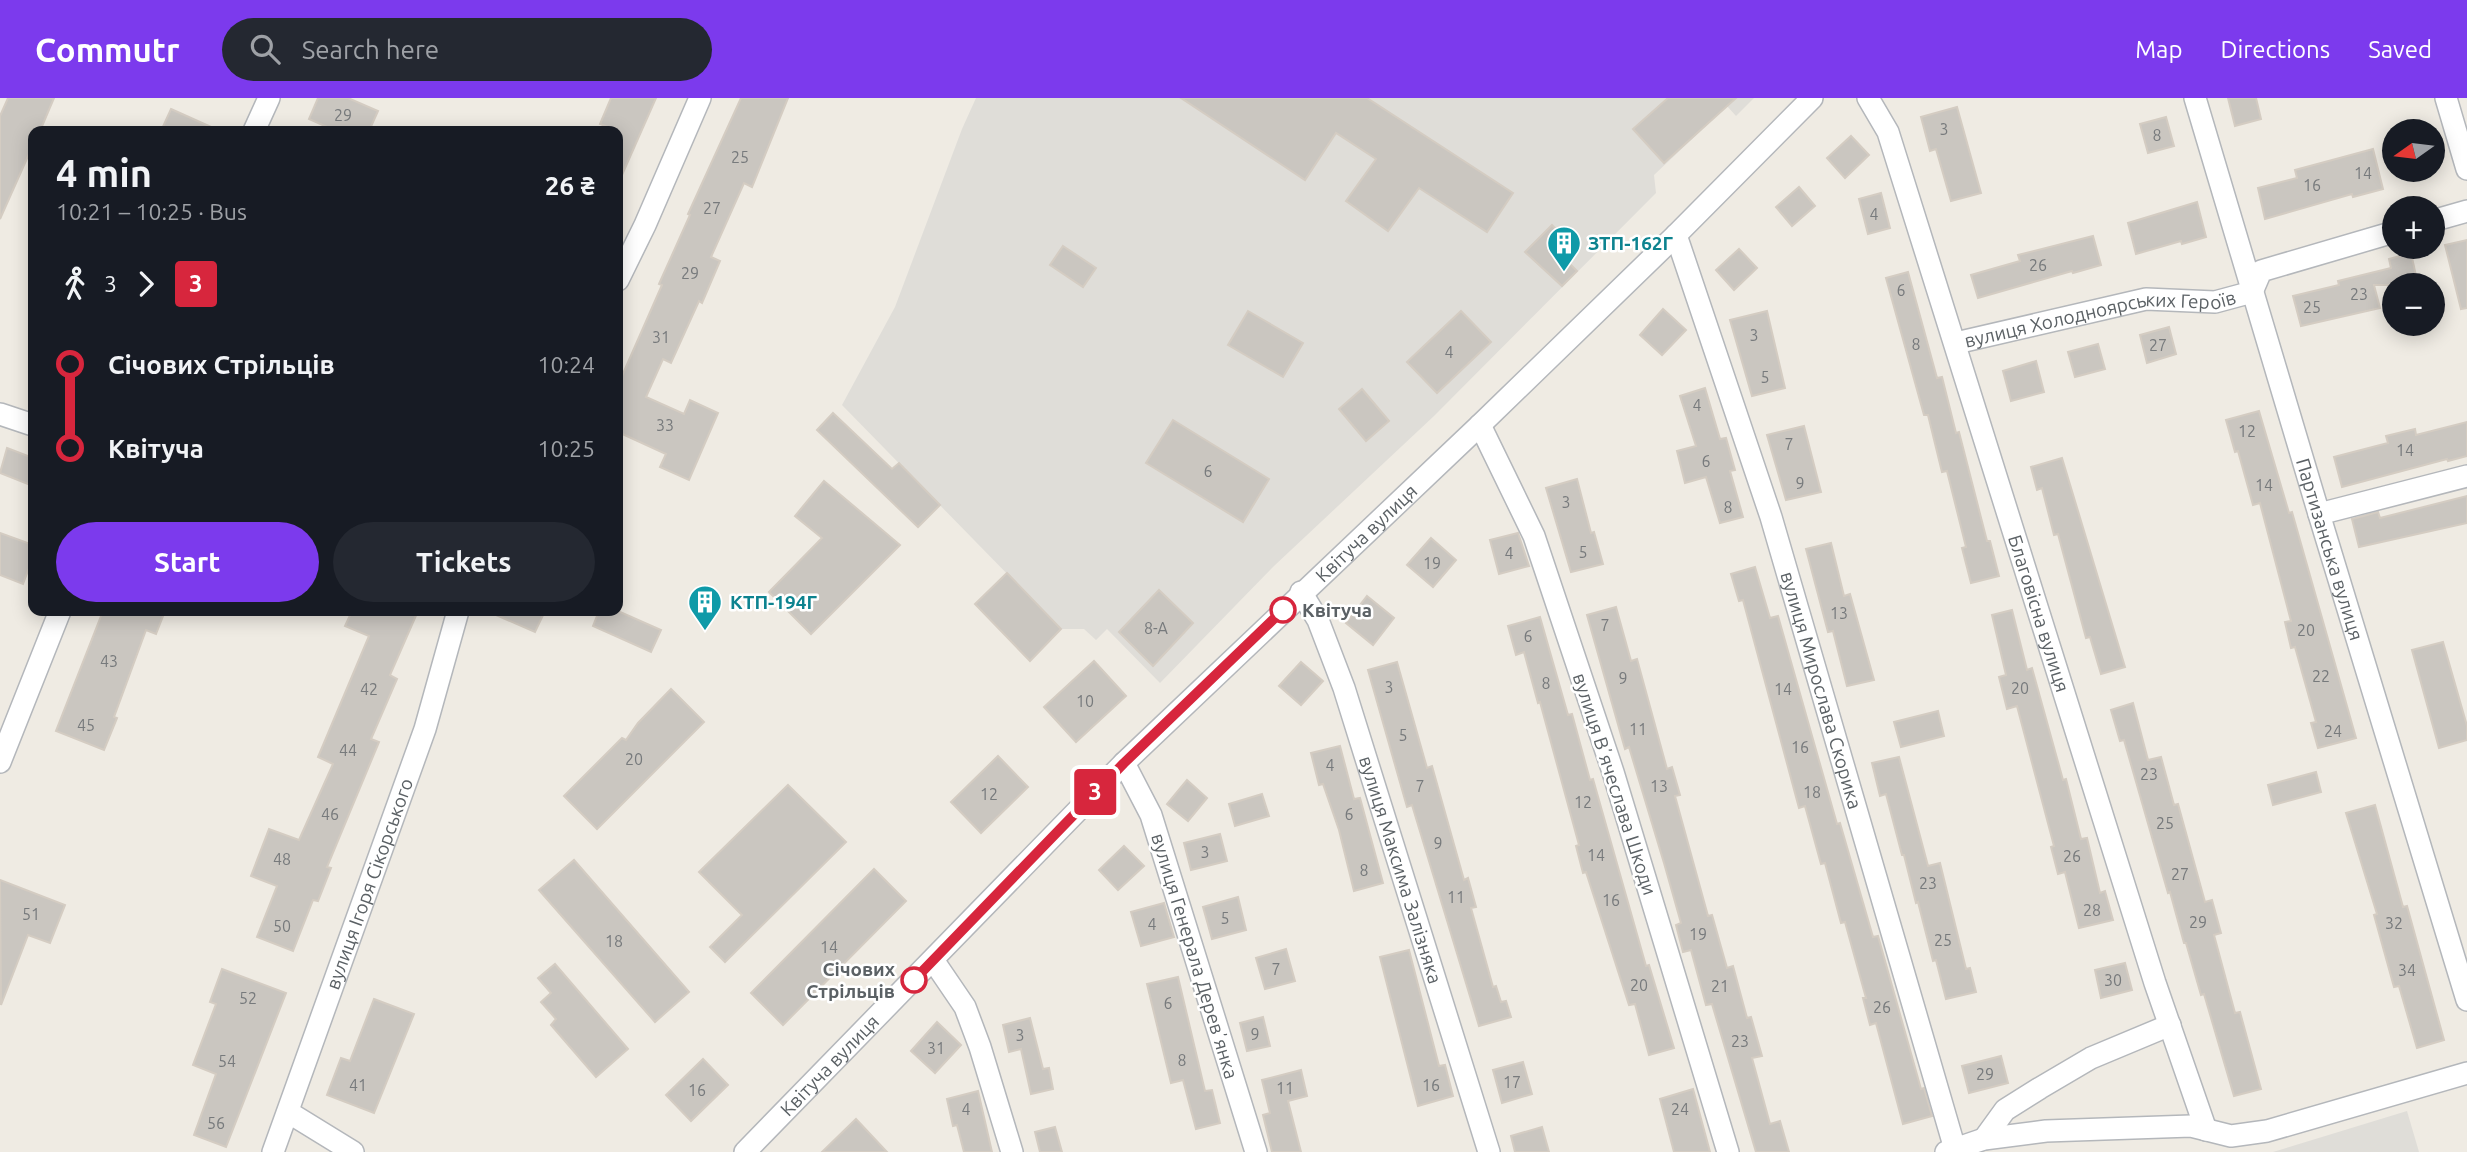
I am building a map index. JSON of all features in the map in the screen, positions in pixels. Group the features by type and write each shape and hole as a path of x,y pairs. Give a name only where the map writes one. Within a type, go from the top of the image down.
{"street":[{"path":"256,126 269,98"},
{"path":"623,270 700,98"},
{"name":"Квітуча вулиця","path":"745,1152 1124,763 1301,592 1480,425 1676,235 1812,98"},
{"name":"Благовісна вулиця","path":"1868,98 1888,132 2170,1025 2206,1130"},
{"name":"Партизанська вулиця","path":"2196,98 2252,292 2467,1000"},
{"path":"2446,98 2467,169"},
{"path":"2445,217 2467,211"},
{"name":"вулиця Мирослава Скорика","path":"1676,235 1771,517 1951,1150"},
{"name":"вулиця Холодноярських Героїв","path":"1956,343 2147,299 2215,302 2252,292 2261,271 2382,236"},
{"path":"0,414 28,423"},
{"name":"вулиця Вʼячеслава Шкоди","path":"1480,425 1534,536 1613,772 1728,1152"},
{"path":"2319,514 2467,476"},
{"name":"вулиця Максима Залізняка","path":"1301,592 1318,620 1344,688 1489,1152"},
{"path":"0,762 58,616"},
{"name":"вулиця Ігоря Сікорського","path":"273,1152 425,729 457,616"},
{"name":"вулиця Генерала Деревʼянка","path":"1124,763 1151,815 1256,1152"},
{"path":"933,960 965,1007 1012,1152"},
{"path":"1984,1139 2005,1110 2040,1088 2091,1058 2170,1025"},
{"path":"1951,1150 1984,1139 2046,1131 2191,1126 2231,1136 2266,1132 2467,1073"},
{"path":"288,1112 353,1152"}],"shaded area":[{"path":"976,98 1754,98 1736,116 1727,106 1654,175 1656,193 1434,416 1274,566 1160,683 1107,629 1096,640 1084,629 1061,629 842,405 895,307"},
{"path":"2407,1111 2419,1152 2273,1152"}],"building":[{"path":"8,98 54,98 42,126 28,126 28,156 0,219 0,116"},
{"path":"318,98 348,98 378,111 371,126 325,126 309,119"},
{"path":"611,98 656,98 623,173 623,126 600,124"},
{"path":"741,98 788,98 752,187 744,183 711,257 720,261 702,303 699,301 671,363 663,359 646,397 684,414 690,400 718,413 689,480 660,467 666,454 623,434 623,374 662,285 659,284 690,215 688,214"},
{"path":"1181,98 1367,98 1513,193 1487,232 1419,188 1388,231 1346,201 1376,159 1336,133 1305,180"},
{"path":"1668,98 1736,98 1664,163 1633,129"},
{"path":"2228,98 2256,98 2261,119 2235,126"},
{"path":"1957,107 1981,193 1951,201 1936,149 1930,151 1921,117"},
{"path":"171,109 209,126 163,126"},
{"path":"2166,117 2174,146 2148,153 2140,124"},
{"path":"1851,136 1869,155 1845,178 1827,158"},
{"path":"2373,149 2383,189 2353,197 2352,194 2265,219 2258,188 2297,178 2295,170"},
{"path":"1799,187 1815,206 1792,226 1776,207"},
{"path":"1881,193 1890,228 1868,234 1859,199"},
{"path":"2197,202 2206,237 2136,254 2128,223"},
{"path":"1552,225 1570,244 1560,254 1577,271 1562,286 1525,252"},
{"path":"2093,236 2101,265 1978,298 1971,275 2020,261 2018,255"},
{"path":"2467,240 2467,308 2461,309 2445,245"},
{"path":"1063,246 1096,268 1083,287 1050,265"},
{"path":"1739,249 1757,268 1734,290 1716,270"},
{"path":"2389,259 2412,259 2415,273 2382,273 2382,285 2374,285 2380,308 2301,326 2293,296 2391,268"},
{"path":"1908,272 1937,378 1942,377 1956,433 1959,432 1987,541 1990,541 1999,576 1971,583 1962,548 1966,547 1947,471 1942,472 1928,415 1924,415 1886,278"},
{"path":"1663,309 1686,330 1662,355 1640,335"},
{"path":"1248,311 1303,343 1283,377 1228,345"},
{"path":"1461,311 1491,342 1437,393 1407,362"},
{"path":"1767,311 1785,388 1752,396 1730,320"},
{"path":"2169,327 2176,354 2147,363 2140,335"},
{"path":"2098,344 2105,369 2075,377 2068,352"},
{"path":"2036,361 2044,392 2011,401 2003,371"},
{"path":"1705,388 1720,439 1726,438 1735,470 1730,471 1743,517 1720,523 1706,477 1685,483 1677,451 1696,446 1680,396"},
{"path":"1362,389 1389,421 1366,441 1339,409"},
{"path":"2259,411 2289,513 2292,512 2356,738 2318,748 2311,723 2316,722 2295,647 2291,648 2285,622 2291,621 2260,503 2253,505 2226,420"},
{"path":"833,413 892,469 899,463 940,505 918,527 817,430"},
{"path":"1173,420 1269,479 1243,522 1146,463"},
{"path":"2467,422 2467,456 2342,487 2334,457 2388,443 2386,436 2415,429 2416,435"},
{"path":"1804,426 1821,492 1786,500 1767,435"},
{"path":"7,448 28,456 28,484 0,473"},
{"path":"2062,458 2125,667 2101,674 2090,637 2086,638 2058,534 2054,535 2042,488 2037,490 2031,467"},
{"path":"1577,479 1591,533 1594,532 1603,564 1571,572 1546,488"},
{"path":"824,481 900,545 811,634 769,592 822,538 795,516"},
{"path":"2467,496 2467,523 2359,547 2352,519 2378,512 2380,518"},
{"path":"0,533 28,543 28,570 23,584 0,575"},
{"path":"1518,533 1529,566 1499,574 1490,540"},
{"path":"1431,538 1456,560 1433,587 1407,565"},
{"path":"1831,543 1844,596 1850,594 1874,680 1847,686 1833,631 1828,632 1806,549"},
{"path":"1755,567 1770,618 1778,616 1837,824 1840,823 1873,937 1878,936 1921,1089 1924,1088 1932,1116 1903,1124 1876,1023 1870,1025 1863,998 1866,998 1845,922 1841,923 1825,863 1821,864 1805,806 1799,808 1743,600 1739,601 1731,574"},
{"path":"1007,573 1061,629 1030,661 975,604"},
{"path":"1159,590 1193,623 1153,666 1119,632"},
{"path":"1367,596 1394,618 1373,645 1346,623"},
{"path":"1616,607 1631,661 1637,659 1667,769 1672,767 1680,795 1675,796 1708,916 1712,915 1727,968 1733,966 1747,1018 1751,1017 1762,1056 1752,1058 1770,1124 1780,1121 1789,1152 1756,1152 1712,1004 1706,1005 1691,950 1683,952 1676,925 1681,923 1664,863 1629,747 1625,749 1587,615"},
{"path":"2012,610 2027,670 2032,668 2063,780 2066,779 2081,839 2087,838 2100,893 2105,891 2113,920 2079,928 2065,872 2058,874 2051,847 2054,846 2017,706 2007,709 1999,677 2006,675 1992,615"},
{"path":"623,613 661,630 651,652 593,626 597,616 623,616"},
{"path":"101,616 163,616 156,634 146,630 104,750 56,731"},
{"path":"350,616 416,616 390,675 397,679 371,739 379,742 327,867 331,868 318,901 313,900 293,951 257,937 277,886 251,876 269,829 299,840 333,764 318,757 369,636 345,626"},
{"path":"498,616 543,616 535,632"},
{"path":"1540,617 1568,715 1572,714 1590,780 1593,779 1646,966 1649,965 1674,1048 1649,1055 1635,1004 1629,1005 1586,872 1583,873 1576,846 1579,845 1524,652 1516,655 1508,626"},
{"path":"2443,642 2467,726 2467,740 2439,748 2412,650"},
{"path":"1094,661 1126,696 1076,742 1044,707"},
{"path":"1301,662 1323,681 1301,705 1279,686"},
{"path":"1397,662 1427,768 1432,766 1464,880 1468,878 1476,907 1471,908 1493,987 1496,986 1501,1002 1506,1001 1511,1017 1479,1026 1412,805 1407,807 1368,670"},
{"path":"671,689 704,722 597,829 564,796 622,738 626,740 638,723"},
{"path":"2133,703 2148,760 2161,757 2174,805 2178,804 2205,902 2212,900 2221,933 2214,935 2235,1013 2240,1012 2261,1089 2234,1096 2204,994 2201,995 2170,892 2168,893 2124,740 2120,741 2111,710"},
{"path":"1938,711 1944,736 1901,747 1894,722"},
{"path":"1340,746 1354,799 1360,798 1383,883 1354,891 1339,830 1323,784 1319,785 1311,753"},
{"path":"998,756 1028,787 981,833 951,802"},
{"path":"1899,757 1928,866 1940,863 1966,969 1970,968 1976,992 1946,999 1936,960 1933,961 1886,794 1880,796 1872,763"},
{"path":"2316,772 2321,792 2273,805 2268,785"},
{"path":"1187,780 1207,798 1188,821 1167,804"},
{"path":"788,785 846,842 725,962 710,947 742,915 699,872"},
{"path":"1262,794 1269,816 1235,826 1229,804"},
{"path":"2375,805 2403,907 2407,906 2444,1040 2417,1048 2399,986 2394,987 2374,915 2377,914 2346,813"},
{"path":"1220,834 1227,861 1191,870 1184,843"},
{"path":"1124,846 1144,866 1118,890 1099,870"},
{"path":"574,860 689,992 655,1022 539,890"},
{"path":"874,869 906,901 783,1025 751,993"},
{"path":"0,880 65,905 50,943 28,935 1,1005"},
{"path":"1238,897 1246,930 1212,939 1203,907"},
{"path":"1164,903 1174,937 1141,946 1131,912"},
{"path":"1286,949 1295,981 1265,989 1256,958"},
{"path":"1409,950 1439,1066 1445,1065 1453,1096 1418,1106 1380,957"},
{"path":"2125,963 2132,990 2101,998 2095,970"},
{"path":"555,964 628,1049 596,1077 551,1025 556,1019 541,1002 551,993 538,978"},
{"path":"222,969 286,993 226,1147 194,1135 216,1074 193,1065 216,1004 210,1002"},
{"path":"1178,977 1205,1091 1212,1090 1220,1123 1196,1129 1183,1080 1171,1083 1147,984"},
{"path":"374,999 414,1014 374,1113 327,1095 341,1058 350,1061"},
{"path":"1263,1017 1270,1046 1247,1051 1240,1023"},
{"path":"1030,1018 1043,1069 1049,1068 1053,1089 1031,1094 1021,1049 1009,1052 1003,1025"},
{"path":"937,1022 961,1045 935,1073 911,1051"},
{"path":"2001,1056 2008,1083 1969,1093 1962,1066"},
{"path":"703,1059 728,1085 691,1121 666,1095"},
{"path":"1523,1062 1532,1094 1502,1103 1493,1070"},
{"path":"1301,1070 1307,1096 1288,1101 1301,1152 1272,1152 1263,1115 1270,1113 1262,1080"},
{"path":"1693,1089 1710,1152 1674,1152 1660,1099"},
{"path":"978,1091 992,1152 964,1152 957,1125 953,1126 947,1099"},
{"path":"856,1119 887,1152 822,1152"},
{"path":"1055,1127 1062,1152 1040,1152 1035,1132"},
{"path":"1542,1127 1549,1152 1515,1152 1511,1136"}],"bus line":[{"name":"3","path":"914,980 1124,763 1283,610"}],"place":[{"name":"ЗТП-162Г","path":"1564,273"},
{"name":"Квітуча","path":"1283,610"},
{"name":"КТП-194Г","path":"705,632"},
{"name":"Січових Стрільців","path":"914,980"}]}
